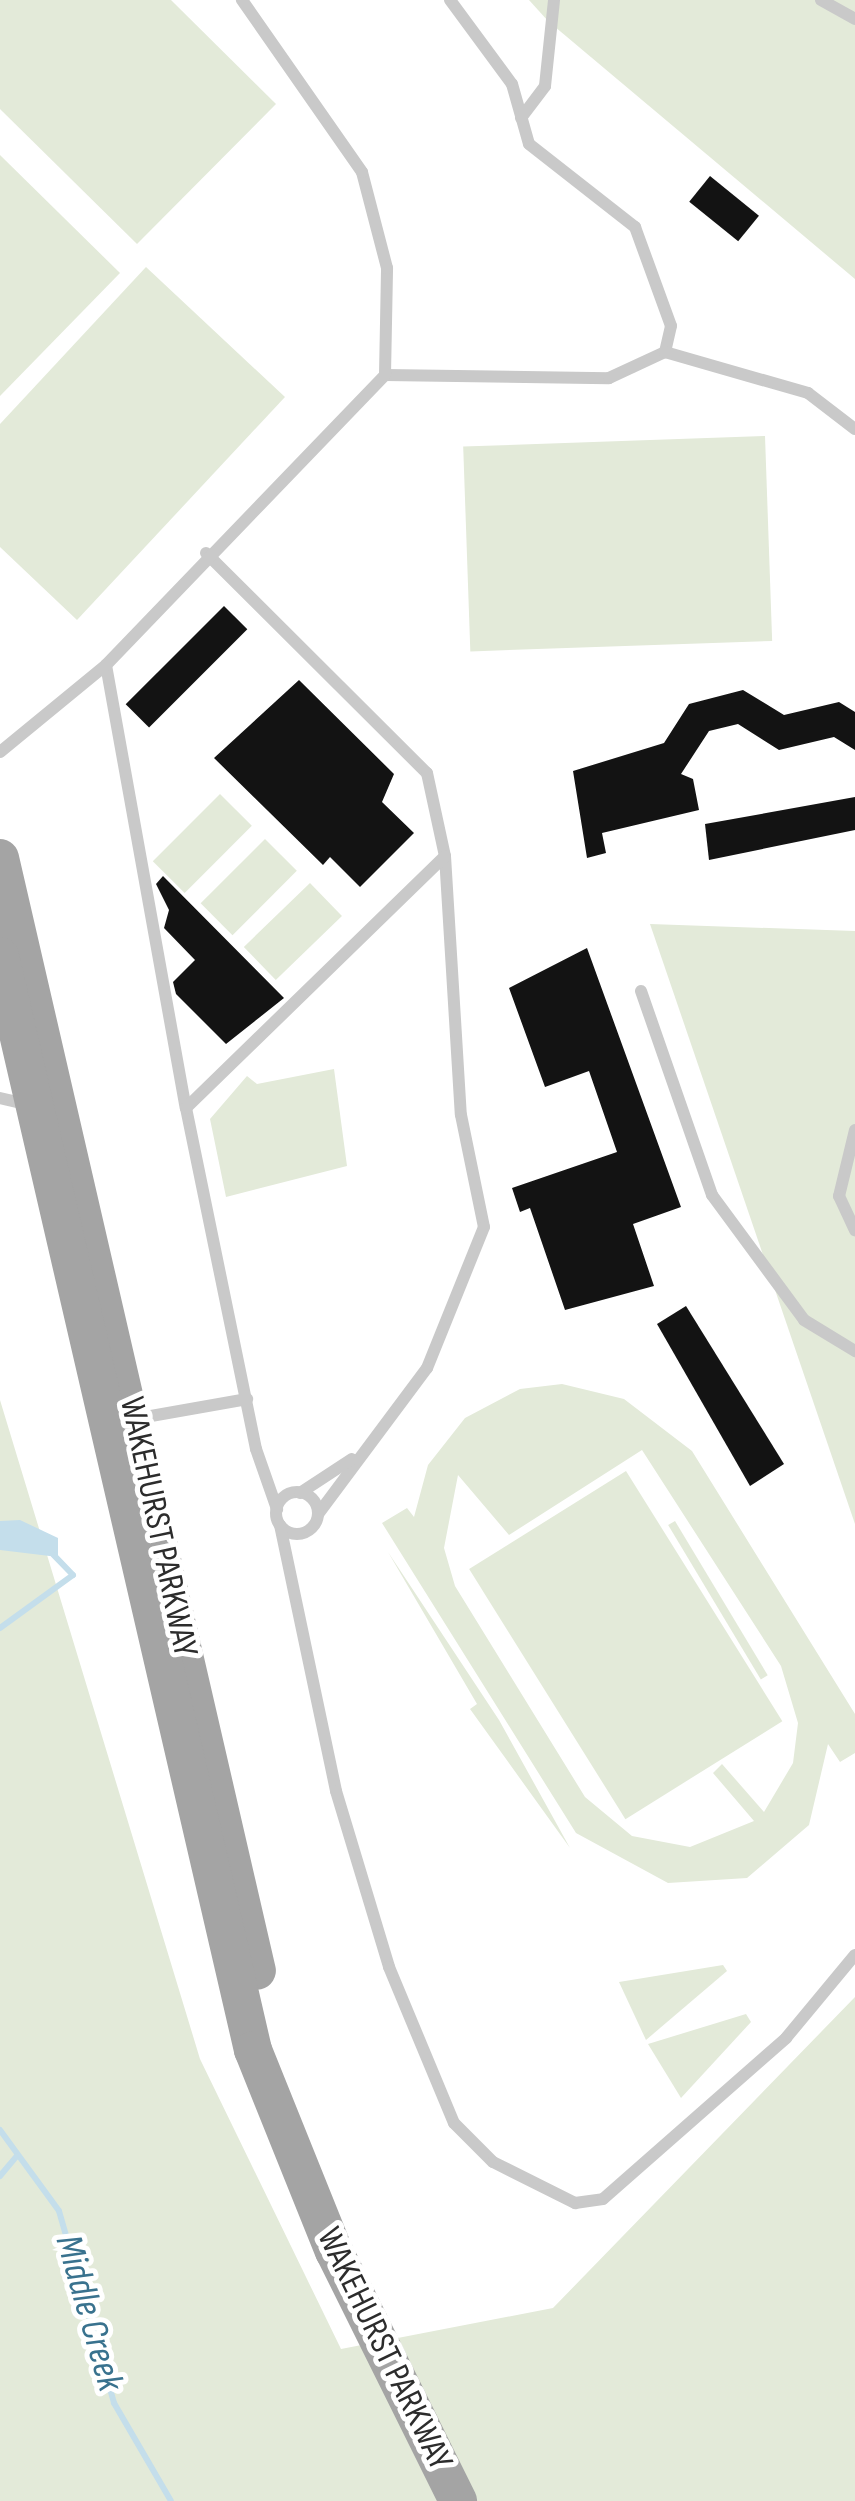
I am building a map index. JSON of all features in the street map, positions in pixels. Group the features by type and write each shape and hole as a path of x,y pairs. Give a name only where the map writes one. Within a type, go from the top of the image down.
{"main road":[{"name":"WAKEHURST PARKWAY","path":"0,858 134,1419 311,2197"},
{"name":"WAKEHURST PARKWAY","path":"0,956 17,1102 213,1902 253,2050 311,2197 458,2501"}],"lane":[{"path":"0,752 106,665 206,553 385,375 387,268 362,172 242,0"},
{"path":"450,0 512,84 521,118 551,167 636,227 671,326 665,352"},
{"path":"521,118 549,73 554,0"},
{"path":"821,0 855,19"},
{"path":"385,375 610,378 665,352 808,393 855,429"},
{"path":"206,553 427,773 445,856 454,1023 484,1227 427,1368 354,1458 303,1533 280,1525"},
{"path":"106,665 186,1108 256,1448 277,1509 336,1791 389,1967 454,2123 493,2162 576,2203 603,2199 786,2038 855,1955"},
{"path":"186,1108 445,856"},
{"path":"641,990 712,1195 804,1320 855,1351"},
{"path":"855,1130 839,1196 855,1231"},
{"path":"134,1419 247,1399"},
{"path":"256,1448 318,1514"},
{"path":"277,1509 354,1458"}],"green space":[{"path":"0,0 171,0 276,104 137,244 0,109"},
{"path":"529,0 855,0 855,279 548,21"},
{"path":"0,155 120,273 0,396"},
{"path":"146,267 285,397 77,620 0,547 0,424"},
{"path":"765,436 772,641 470,651 463,447"},
{"path":"220,794 252,826 185,893 153,861"},
{"path":"265,839 297,871 232,935 201,903"},
{"path":"310,883 342,916 276,980 244,947"},
{"path":"650,924 855,931 855,1524"},
{"path":"334,1069 347,1166 226,1197 210,1119 247,1076 257,1084"},
{"path":"562,1384 624,1399 692,1451 855,1714 855,1753 840,1762 828,1744 809,1825 747,1878 668,1883 576,1833 382,1523 407,1508 414,1517 428,1465 465,1418 520,1389","holes":["642,1450 781,1666 798,1723 793,1763 764,1812 722,1764 713,1773 754,1821 690,1847 632,1836 585,1797 455,1586 444,1548 458,1475 509,1535"]},
{"path":"0,1400 200,2059 341,2349 553,2308 855,1997 855,2501 0,2501"},
{"path":"626,1471 782,1721 625,1819 469,1569"},
{"path":"675,1521 768,1675 761,1679 668,1525"},
{"path":"388,1552 499,1720 570,1848 470,1709 477,1704"},
{"path":"723,1965 727,1971 646,2040 619,1982"},
{"path":"746,2014 751,2022 681,2098 648,2044"}],"water":[{"path":"20,1520 58,1538 58,1557 0,1550 0,1521"}],"building":[{"path":"710,176 759,216 738,241 689,202"},
{"path":"224,606 247,629 149,728 126,704"},
{"path":"299,680 394,774 382,802 414,833 360,887 330,857 323,865 214,758"},
{"path":"743,690 784,715 839,702 855,712 855,750 834,737 779,750 738,724 709,731 681,774 693,779 699,810 602,833 606,853 587,858 573,771 664,743 689,704"},
{"path":"855,797 855,830 709,860 705,824"},
{"path":"163,876 284,998 226,1044 176,994 173,982 195,960 164,928 169,910 156,884"},
{"path":"587,948 681,1207 633,1224 654,1286 565,1310 530,1208 520,1212 512,1188 617,1152 589,1071 545,1087 509,988"},
{"path":"686,1306 784,1464 750,1486 657,1324"}],"waterway":[{"name":"Middle Creek","path":"0,1628 73,1575 54,1555"},
{"name":"Middle Creek","path":"0,2130 59,2211 114,2403 171,2501"},
{"path":"0,2176 17,2156"}]}
